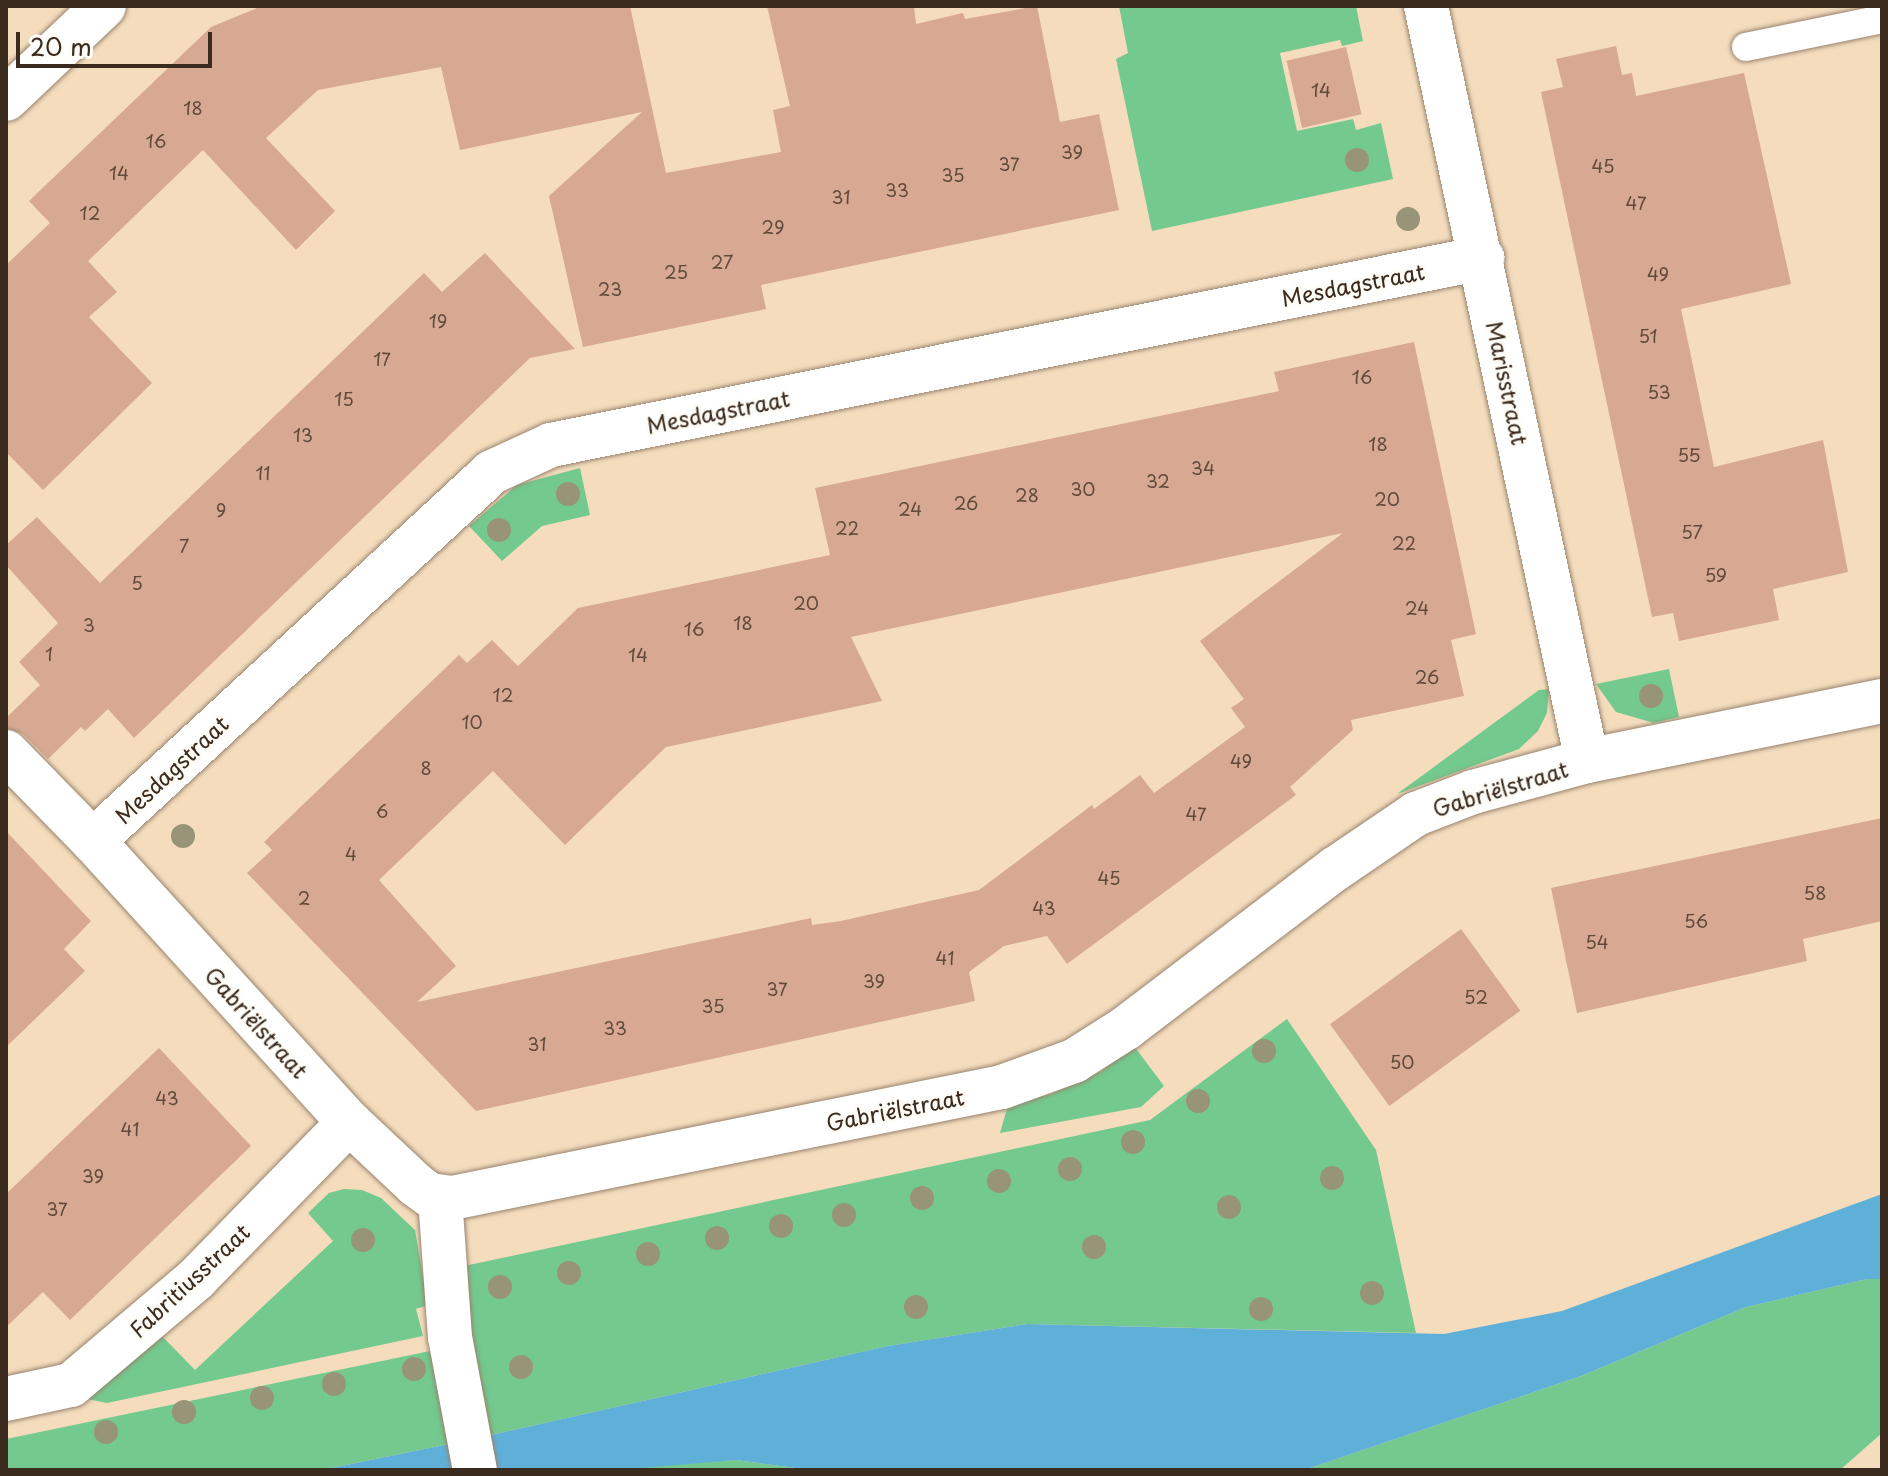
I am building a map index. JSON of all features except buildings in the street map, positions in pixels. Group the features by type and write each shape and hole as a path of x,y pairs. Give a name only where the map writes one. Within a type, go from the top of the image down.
{"street":[{"path":"6,99 104,6"},
{"name":"Marisstraat","path":"1426,6 1587,761"},
{"name":"Mesdagstraat","path":"93,841 492,472 551,445 1482,258"},
{"name":"Gabriëlstraat","path":"6,752 93,841 349,1122 416,1185 440,1198 452,1198 1002,1087 1074,1061 1126,1028 1335,869 1416,814 1473,792 1587,761 1882,701"},
{"name":"Fabritiusstraat","path":"6,1399 71,1385 196,1279 349,1122"},
{"path":"440,1198 450,1337 475,1470"}],"lane":[{"path":"1746,47 1882,19"}],"green space":[{"path":"1119,6 1356,6 1363,41 1342,46 1340,40 1280,53 1297,131 1353,119 1356,130 1381,123 1393,179 1152,231 1116,59 1128,53"},
{"path":"580,468 590,515 542,526 502,561 469,526 517,485"},
{"path":"1669,669 1679,717 1654,723 1616,712 1596,684"},
{"path":"1549,689 1547,713 1538,731 1519,749 1397,794 1539,690"},
{"path":"1287,1019 1376,1150 1416,1333 1027,1324 888,1346 482,1437 450,1269 1150,1120"},
{"path":"1134,1046 1164,1086 1141,1107 1000,1133 1008,1105 1051,1094 1100,1072"},
{"path":"344,1189 362,1190 381,1198 415,1230 428,1305 416,1309 423,1336 107,1403 87,1399 160,1334 195,1370 333,1241 308,1213 329,1193"},
{"path":"1867,1279 1882,1279 1882,1433 1840,1470 1304,1470 1581,1376 1746,1307"},
{"path":"435,1350 454,1443 322,1470 6,1470 6,1439"},
{"path":"736,1460 810,1470 618,1470 640,1466"}],"water":[{"path":"1882,1194 1882,1279 1867,1279 1746,1307 1581,1376 1304,1470 810,1470 736,1460 618,1470 489,1470 482,1437 888,1346 1027,1324 1444,1334 1562,1311"},
{"path":"454,1443 459,1470 322,1470"}]}
